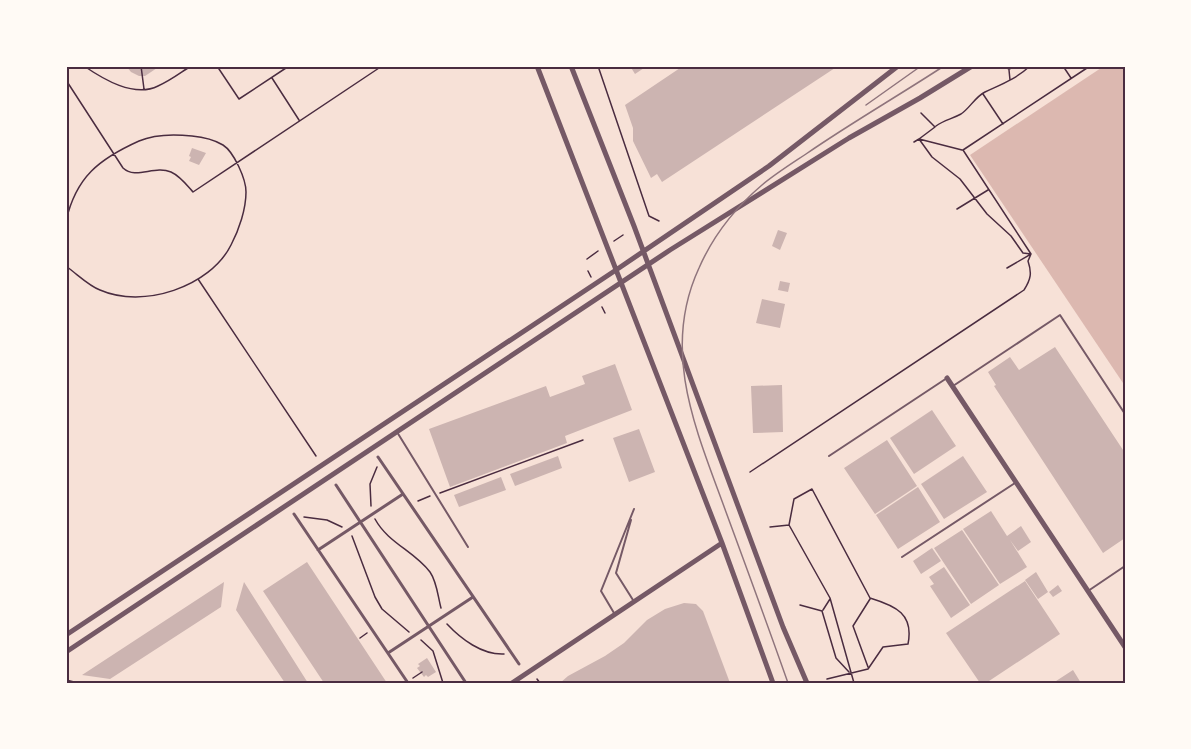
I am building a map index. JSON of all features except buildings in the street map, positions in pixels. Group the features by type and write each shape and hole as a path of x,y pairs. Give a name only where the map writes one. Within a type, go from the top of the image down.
{"street":[{"path":"537,66 722,543 773,683"},
{"path":"571,66 643,251 783,627 807,683"},
{"path":"66,635 769,166 898,66"},
{"path":"66,652 648,265 849,138 972,66"},
{"path":"947,378 1125,647"},
{"path":"378,457 519,664"},
{"path":"336,485 466,683"},
{"path":"318,550 403,494"},
{"path":"294,514 408,682"},
{"path":"512,683 722,543"},
{"path":"388,653 472,597"}],"lane":[{"path":"952,386 1060,315 1125,414"},
{"path":"829,456 947,378"},
{"path":"398,432 468,547"},
{"path":"902,557 1016,483"},
{"path":"614,614 601,591 634,509 616,573 634,601"},
{"path":"1088,591 1125,566"}],"path":[{"path":"84,66 132,90 157,88 191,66"},
{"path":"141,66 144,90"},
{"path":"218,66 239,99 288,66"},
{"path":"66,80 128,173 136,174 158,169 170,172 183,180 193,192 382,66"},
{"path":"598,66 649,216 658,220"},
{"path":"1003,66 1009,69 1018,66"},
{"path":"914,142 944,119 963,113 983,93 1010,82 1030,66"},
{"path":"1063,66 1072,78"},
{"path":"963,150 1090,66"},
{"path":"1009,69 1010,82"},
{"path":"272,78 300,121"},
{"path":"983,93 1003,124"},
{"path":"921,113 935,127"},
{"path":"66,221 70,202 87,175 113,153 147,138 187,135 206,138 225,146 238,162 246,191 242,218 231,246 212,268 198,279 164,295 134,298 100,290 67,267 66,259"},
{"path":"919,139 963,150 1031,254"},
{"path":"919,139 932,157 960,179 987,214 1011,236 1023,253 1031,254"},
{"path":"957,209 988,189"},
{"path":"614,241 623,235"},
{"path":"587,258 598,251"},
{"path":"1007,268 1031,254"},
{"path":"750,472 1024,290 1032,271 1028,261 1031,254"},
{"path":"588,271 591,277"},
{"path":"198,279 316,456"},
{"path":"602,307 605,314"},
{"path":"409,504 583,440"},
{"path":"382,463 377,468 370,484 373,514 376,521 390,539 431,573 442,617 462,639 477,648 497,654 511,653"},
{"path":"827,679 850,673 868,669 883,647 908,644 910,630 902,614 891,604 870,598 812,489 794,499 789,525 830,598 850,673 854,683"},
{"path":"298,520 304,517 320,518 336,523 351,534 375,597 395,621 433,651 443,683"},
{"path":"770,527 789,525"},
{"path":"830,598 822,611 836,658 850,673"},
{"path":"868,669 853,626 870,598"},
{"path":"800,605 822,611"},
{"path":"408,682 422,672"},
{"path":"537,679 540,683"},
{"path":"66,680 78,683"}],"shaded area":[{"path":"1104,66 1125,66 1125,386 970,155"}],"tram line":[{"path":"866,105 921,66"},
{"path":"788,683 694,422 683,361 683,330 688,299 699,268 711,245 734,213 752,194 772,177 944,66"}]}
